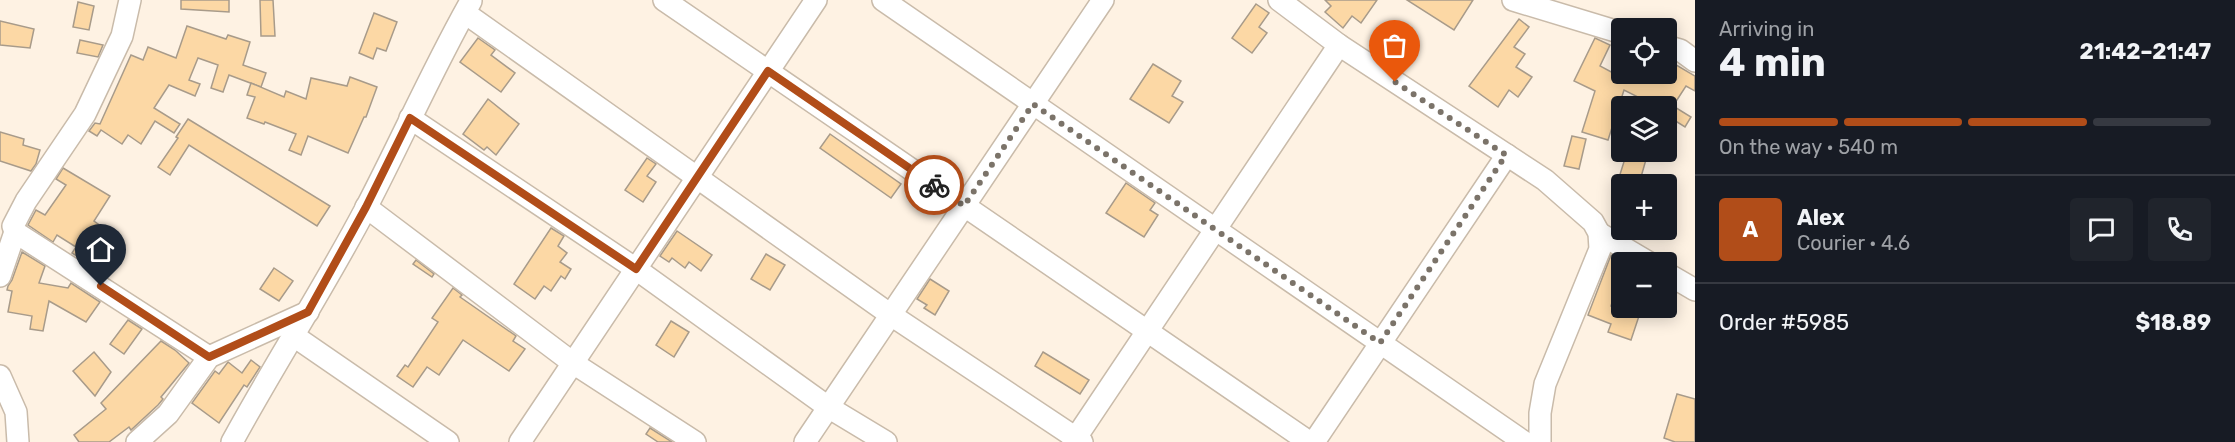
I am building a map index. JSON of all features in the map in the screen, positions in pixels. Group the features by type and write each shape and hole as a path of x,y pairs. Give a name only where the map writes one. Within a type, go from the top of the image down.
{"street":[{"path":"0,276 15,232 13,226 15,219 85,114 122,36 130,0"},
{"path":"664,0 1308,442"},
{"path":"520,442 816,0"},
{"path":"883,0 1524,442"},
{"path":"806,442 1103,0"},
{"path":"1279,0 1339,45 1545,180 1593,222 1599,233 1600,249 1545,384 1540,413 1540,442"},
{"path":"1513,0 1611,30"},
{"path":"234,441 366,207 468,6 697,178 891,315 1077,441 1339,45"},
{"path":"1677,49 1695,61"},
{"path":"410,118 636,269 828,407 886,442"},
{"path":"1314,442 1506,155"},
{"path":"366,207 573,363 695,442"},
{"path":"15,232 209,357"},
{"path":"1599,233 1631,252"},
{"path":"1677,279 1695,290"},
{"path":"137,442 168,414 209,357 308,312"},
{"path":"294,336 448,442"},
{"path":"0,376 16,412 18,442"}],"building":[{"path":"181,0 229,0 229,12 181,9"},
{"path":"260,0 273,0 275,36 261,36"},
{"path":"1325,0 1377,0 1361,23 1352,16 1343,28 1325,12 1331,6"},
{"path":"1407,0 1473,0 1454,30"},
{"path":"78,2 94,6 89,30 73,27"},
{"path":"1256,4 1269,13 1259,27 1267,33 1252,53 1232,38"},
{"path":"374,13 397,22 386,51 377,48 373,59 359,53"},
{"path":"1519,19 1529,27 1514,47 1525,54 1516,67 1532,77 1518,97 1509,90 1498,107 1469,86"},
{"path":"0,21 34,29 30,48 0,45"},
{"path":"187,26 226,39 228,35 250,42 243,65 266,73 261,87 229,75 223,92 211,88 218,65 198,58 189,80 200,84 195,96 169,85 154,108 180,124 174,133 155,121 141,144 128,135 122,144 101,130 97,136 89,131 95,123 100,124 131,55 143,60 148,47 176,58"},
{"path":"478,38 495,50 491,55 515,73 501,92 460,62"},
{"path":"1595,38 1610,45 1600,66 1611,72 1611,84 1677,84 1677,65 1695,76 1695,91 1686,86 1677,100 1677,96 1636,96 1624,90 1622,96 1611,96 1611,131 1608,140 1582,132 1595,91 1574,81"},
{"path":"80,40 103,45 98,57 77,53"},
{"path":"1153,64 1181,81 1172,96 1183,102 1169,123 1130,99"},
{"path":"350,77 377,87 366,117 348,153 308,136 301,155 289,150 296,134 247,118 255,97 247,95 251,83 284,97 286,91 306,99 311,78 347,86"},
{"path":"488,99 519,124 496,155 487,147 484,150 463,134"},
{"path":"1677,108 1691,117 1685,127 1677,122"},
{"path":"188,119 330,206 317,226 189,145 170,175 158,167"},
{"path":"0,132 24,139 23,145 40,150 36,164 31,171 0,161"},
{"path":"830,134 901,184 891,198 820,148"},
{"path":"1572,136 1586,139 1579,169 1564,166"},
{"path":"647,158 656,164 647,176 656,182 643,202 625,190"},
{"path":"1624,162 1645,162 1642,174 1620,174"},
{"path":"63,168 110,196 94,221 109,232 88,263 72,253 76,247 57,235 53,242 28,225 36,210 45,215 66,185 56,179"},
{"path":"1126,183 1155,203 1150,210 1158,215 1144,237 1106,213"},
{"path":"551,228 564,236 558,246 567,253 560,262 571,269 565,279 561,276 551,291 544,286 535,299 514,284"},
{"path":"677,231 712,255 701,271 689,262 685,268 672,258 669,262 660,256"},
{"path":"22,252 45,266 39,283 68,288 71,283 100,302 86,322 49,301 43,331 30,329 32,316 8,312 12,291 7,290"},
{"path":"766,254 785,265 770,290 751,279"},
{"path":"1611,255 1611,318 1638,318 1631,340 1608,332 1611,324 1588,315"},
{"path":"416,260 434,274 432,277 413,264"},
{"path":"274,268 293,281 279,301 260,289"},
{"path":"930,279 949,291 935,315 924,308 927,305 917,299"},
{"path":"453,288 462,295 460,297 516,336 513,341 525,349 509,371 463,340 439,375 427,367 413,387 397,376 405,365 408,367 438,322 432,318"},
{"path":"128,320 142,329 124,354 110,344"},
{"path":"671,321 689,332 674,357 656,345"},
{"path":"161,341 189,363 161,397 163,399 131,430 129,427 109,442 79,442 74,435 106,409 101,403"},
{"path":"94,352 111,372 95,396 73,371"},
{"path":"1043,352 1089,380 1080,394 1035,366"},
{"path":"251,360 260,367 247,387 244,385 219,423 192,403 215,371 219,374 228,362 242,373"},
{"path":"1677,394 1695,399 1695,442 1675,442 1664,438"},
{"path":"650,428 672,442 658,442 646,434"}],"way so far":[{"path":"934,185 964,206 1033,104 1380,343 1506,155 1395,82"}],"route":[{"path":"101,286 209,357 308,312 366,207 410,118 636,269 768,71 934,185"}]}
